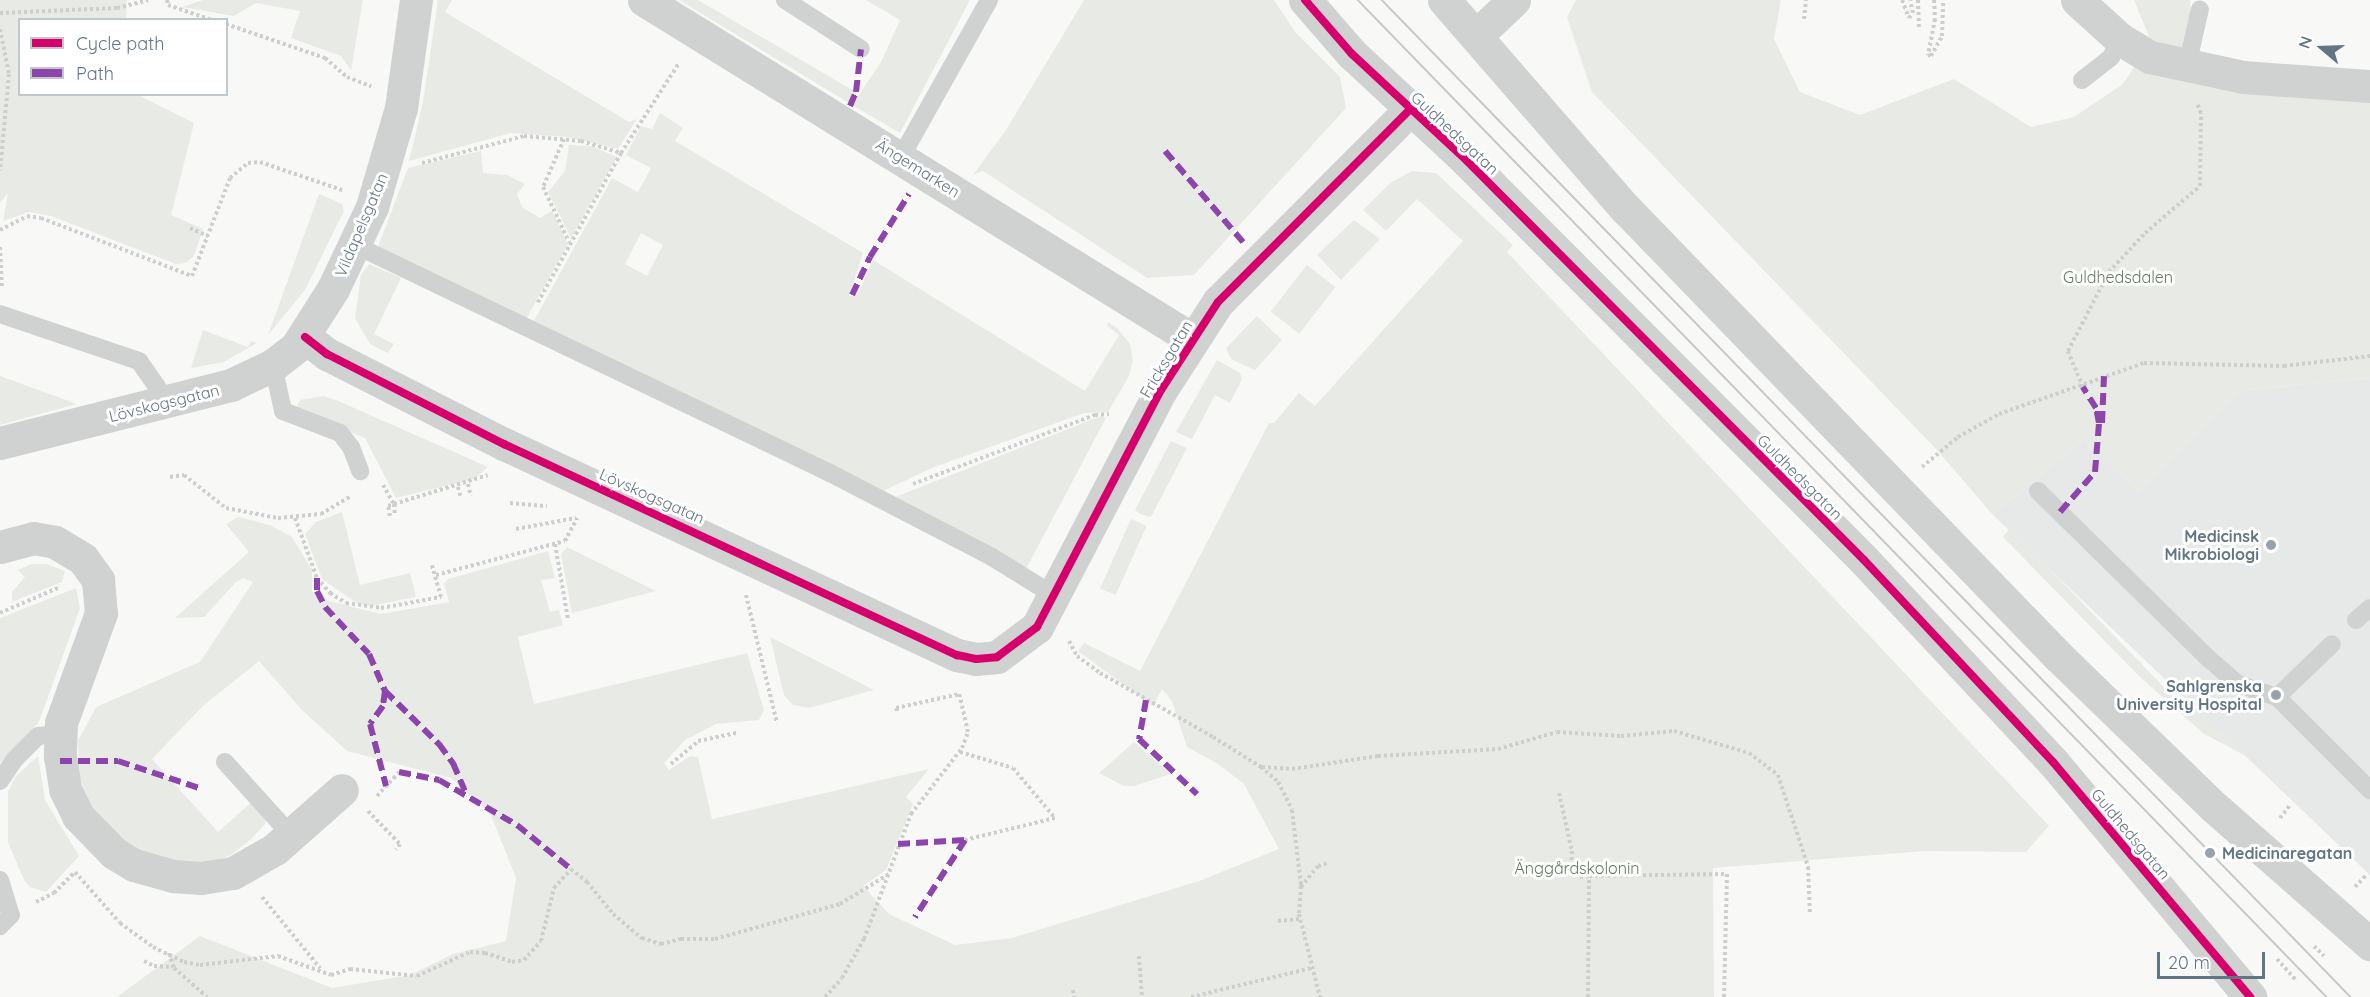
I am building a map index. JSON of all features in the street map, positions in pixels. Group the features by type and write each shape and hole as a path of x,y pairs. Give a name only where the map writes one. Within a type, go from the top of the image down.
{"street":[{"name":"Vildapelsgatan","path":"304,337 355,245 388,162 401,108 416,0"},
{"name":"Ängemarken","path":"644,0 1192,339"},
{"name":"Guldhedsgatan","path":"1305,0 1352,54 1467,161 1864,560 2053,762 2250,997"},
{"path":"1444,0 1477,35 1524,97 1626,209 2058,656 2214,807 2370,944"},
{"path":"1477,35 1514,0"},
{"path":"2077,0 2120,39 2188,82 2243,77 2370,86"},
{"name":"Fricksgatan","path":"997,657 1018,645 1037,627 1161,390 1218,302 1410,109"},
{"name":"Lövskogsgatan","path":"0,443 231,385 273,365 304,337 327,354 504,444 957,655 976,659 997,657"},
{"path":"0,547 33,538 55,542 83,560 100,586 99,620 60,734 65,789 78,816 104,846 134,865 173,876 210,878 248,867 291,835 352,797"}],"lane":[{"path":"785,0 861,49"},
{"path":"901,157 989,0"},
{"path":"2188,82 2200,9"},
{"path":"2082,80 2111,57 2120,39"},
{"path":"355,245 830,473 992,557 1055,596"},
{"path":"0,314 139,361 157,387 154,406"},
{"path":"273,365 283,411 340,433 351,447 360,471"},
{"path":"2038,491 2231,677 2248,688 2277,697 2370,790"},
{"path":"2356,620 2370,608"},
{"path":"2277,697 2332,644"},
{"path":"0,781 14,760 38,736 60,734"},
{"path":"225,762 291,835"},
{"path":"0,880 6,921"}],"path":[{"path":"0,13 117,8 148,0"},
{"path":"167,0 168,5 206,18"},
{"path":"1804,19 1806,0"},
{"path":"1902,0 1909,18 1913,13 1910,0"},
{"path":"1918,0 1918,28"},
{"path":"1934,0 1935,19 1928,54 1931,56 1942,36 1943,0"},
{"path":"228,25 326,58 347,77 374,87"},
{"path":"0,28 9,74 0,171"},
{"path":"525,326 621,153 682,58"},
{"path":"2083,387 2068,351 2109,272 2145,232 2200,186 2201,112 2188,82"},
{"path":"418,164 524,136 603,145 621,153"},
{"path":"564,139 543,187 570,243"},
{"path":"0,230 27,216 41,218 192,276 230,178 248,163 260,162 344,191"},
{"path":"190,228 208,236"},
{"path":"0,247 2,294"},
{"path":"1919,469 1958,437 1999,414 2043,396 2083,387 2111,372 2145,363 2284,366 2370,356"},
{"path":"913,484 1095,415 1114,416"},
{"path":"390,516 388,506 486,478 504,444"},
{"path":"170,477 184,475 226,508 295,518 340,506 354,490 360,471 374,473 394,504 395,514"},
{"path":"468,484 471,496"},
{"path":"458,487 461,498"},
{"path":"510,503 554,507"},
{"path":"436,575 566,541 580,514 571,512"},
{"path":"295,518 317,578 330,593 346,603 381,608 441,597 432,565"},
{"path":"516,529 577,518"},
{"path":"555,544 568,619"},
{"path":"743,585 777,723"},
{"path":"0,613 62,586"},
{"path":"1070,632 1068,640 1077,656 1100,673 1261,767 1278,782 1292,810 1301,887 1300,920 1320,997"},
{"path":"825,997 842,978 864,939 911,814 960,752 968,732 958,692 896,708 897,711"},
{"path":"1261,767 1292,769 1378,756 1498,749 1557,732 1621,736 1674,731 1749,753 1778,775 1808,867 1810,914"},
{"path":"671,765 698,741 737,733"},
{"path":"960,752 1013,768 1055,818 965,840"},
{"path":"1559,794 1572,851 1571,870 1580,877 1727,874 1724,997"},
{"path":"352,797 400,844 396,850"},
{"path":"2282,824 2278,820 2291,804"},
{"path":"1301,887 1317,866 1328,863"},
{"path":"6,921 54,893 75,872 120,923 153,947 200,965 278,956 331,975 350,969 417,976 470,952 485,952 512,962 524,960 541,941 554,888 571,869 587,882 613,914 642,938 661,944 681,939 714,939 840,904 889,874"},
{"path":"1588,997 1589,876"},
{"path":"1278,921 1300,920"},
{"path":"284,926 321,970"},
{"path":"2314,946 2324,956"},
{"path":"169,952 173,966 207,997"},
{"path":"1139,956 1142,997"},
{"path":"2277,959 2297,981"},
{"path":"144,961 154,966 173,966"},
{"path":"1191,997 1312,968"},
{"path":"1073,990 1074,997"}],"shaded area":[{"name":"Sahlgrenska University Hospital","path":"2370,378 2370,875 1993,515 2084,439 2138,492 2239,391"}],"green space":[{"path":"0,0 127,0 126,18 18,18 18,96 140,96 194,123 171,215 203,229 194,256 186,263 176,264 51,216 29,212 3,221 8,193 0,203"},
{"path":"203,0 363,0 351,71 341,56 291,38 300,11 256,3 234,16 182,7"},
{"path":"438,0 452,0 445,12 629,122 637,119 618,149 568,137 511,133 409,161 423,102"},
{"path":"679,0 698,0 856,92 849,103"},
{"path":"866,0 970,0 900,133 852,105 881,62 900,20"},
{"path":"1084,0 1274,0 1296,33 1340,77 1346,108 1194,275 1147,278 983,171 973,175 1006,130"},
{"name":"Guldhedsdalen","path":"1576,0 1781,0 1774,39 1800,92 1860,115 1954,79 2031,127 2074,117 2123,84 2151,41 2134,0 2190,0 2195,62 2370,96 2370,378 2239,391 2138,492 2084,439 1993,515 1936,449 1592,92 1567,17"},
{"path":"660,113 683,128 675,141 863,253 849,296 858,294 873,260 1085,391 1119,335 1107,326 1108,322 1117,328 1130,344 1133,360 1129,376 1108,412 1084,413 932,468 881,492 534,321 612,178 638,192 651,168 626,155 641,126 652,129","holes":["641,233 663,245 647,276 625,264"]},
{"path":"569,145 591,146 617,157 571,238 548,192 565,171"},
{"path":"481,151 483,173 507,175 525,184 517,194 522,207 540,218 552,211 568,244 526,319 378,247 408,168"},
{"name":"Änggårdskolonin","path":"1412,171 1436,173 1513,245 1507,252 2049,826 2026,852 1925,851 1713,868 1714,997 117,997 200,936 332,988 410,975 453,954 506,941 516,878 491,815 451,778 347,751 301,709 259,661 204,705 152,759 218,832 254,800 267,812 265,824 250,840 231,855 216,861 195,863 156,858 127,843 90,804 80,777 78,741 96,707 200,662 253,582 243,578 236,582 204,617 175,618 249,552 226,524 238,517 270,525 292,537 312,570 312,592 329,601 381,614 449,602 444,584 448,579 548,551 555,578 541,580 550,612 559,610 563,625 518,637 534,704 747,653 764,710 759,720 716,724 685,740 664,763 669,770 690,756 698,757 712,819 929,769 906,797 913,804 886,870 863,886 889,914 955,945 1012,938 1199,881 1279,849 1244,784 1218,764 1187,747 1172,701 1162,689 1153,706 1078,651 1084,643 1140,671 1269,423 1274,423 1299,393 1315,406 1463,241 1417,199 1386,231 1363,210 1390,183"},
{"path":"319,194 342,204 344,211 305,290 268,335"},
{"path":"1354,220 1380,239 1341,280 1317,255"},
{"path":"369,264 401,278 374,334 394,344 388,353 370,344 355,318 361,275"},
{"path":"1307,265 1335,287 1299,334 1271,311"},
{"path":"1257,316 1282,340 1255,370 1231,359 1226,348"},
{"path":"203,330 248,347 251,341 257,343 224,362 191,368"},
{"path":"1217,360 1240,373 1242,379 1230,403 1215,395 1192,439 1176,432"},
{"path":"0,376 77,404 0,425"},
{"path":"323,396 488,467 474,479 396,498 365,438 300,412 297,406 300,400"},
{"path":"1101,416 1106,418 1026,569 1013,565 999,551 890,499"},
{"path":"1171,441 1187,448 1151,517 1140,514 1135,510"},
{"path":"342,512 360,585 410,573 416,597 371,606 358,604 322,579 305,534 316,522"},
{"path":"1131,519 1147,526 1116,595 1100,588"},
{"path":"2010,528 2188,712 2197,708 2244,755 2204,734 2140,677 2003,537"},
{"path":"567,547 656,591 572,613 561,554"},
{"path":"31,564 47,564 65,571 62,582 12,602 12,592 25,577 18,570"},
{"path":"76,588 80,608 39,722 0,763 0,618"},
{"path":"770,637 874,690 809,708 793,705 784,695"},
{"path":"1134,742 1171,774 1134,786 1124,786 1099,773"},
{"path":"38,756 45,800 79,856 46,892 30,887 24,880 8,842 8,792 15,777"}],"tram line":[{"path":"1358,0 2327,997"},
{"path":"1382,0 2351,997"}],"marked path":[{"path":"850,106 856,92 861,49"},
{"path":"1165,151 1243,242"},
{"path":"852,295 870,257 909,194"},
{"path":"2102,423 2104,376"},
{"path":"2060,512 2095,472 2099,423 2096,408 2083,387"},
{"path":"317,578 317,591 325,607 369,654 385,691 383,706 370,724 386,786"},
{"path":"385,691 439,744 453,763 467,796"},
{"path":"1146,700 1139,739 1197,794"},
{"path":"60,761 118,761 199,788"},
{"path":"399,772 439,780 517,825 571,869"},
{"path":"898,844 965,840 915,917"}],"cycle path":[{"path":"1305,0 1352,54 1467,161 1864,560 2053,762 2250,997"},
{"path":"305,337 327,354 504,444 957,655 976,659 997,657 1037,627 1161,390 1218,302 1410,109"}],"place":[{"name":"Medicinsk Mikrobiologi","path":"2271,545"},
{"name":"Sahlgrenska University Hospital","path":"2276,695"},
{"name":"Medicinaregatan","path":"2210,853"}]}
